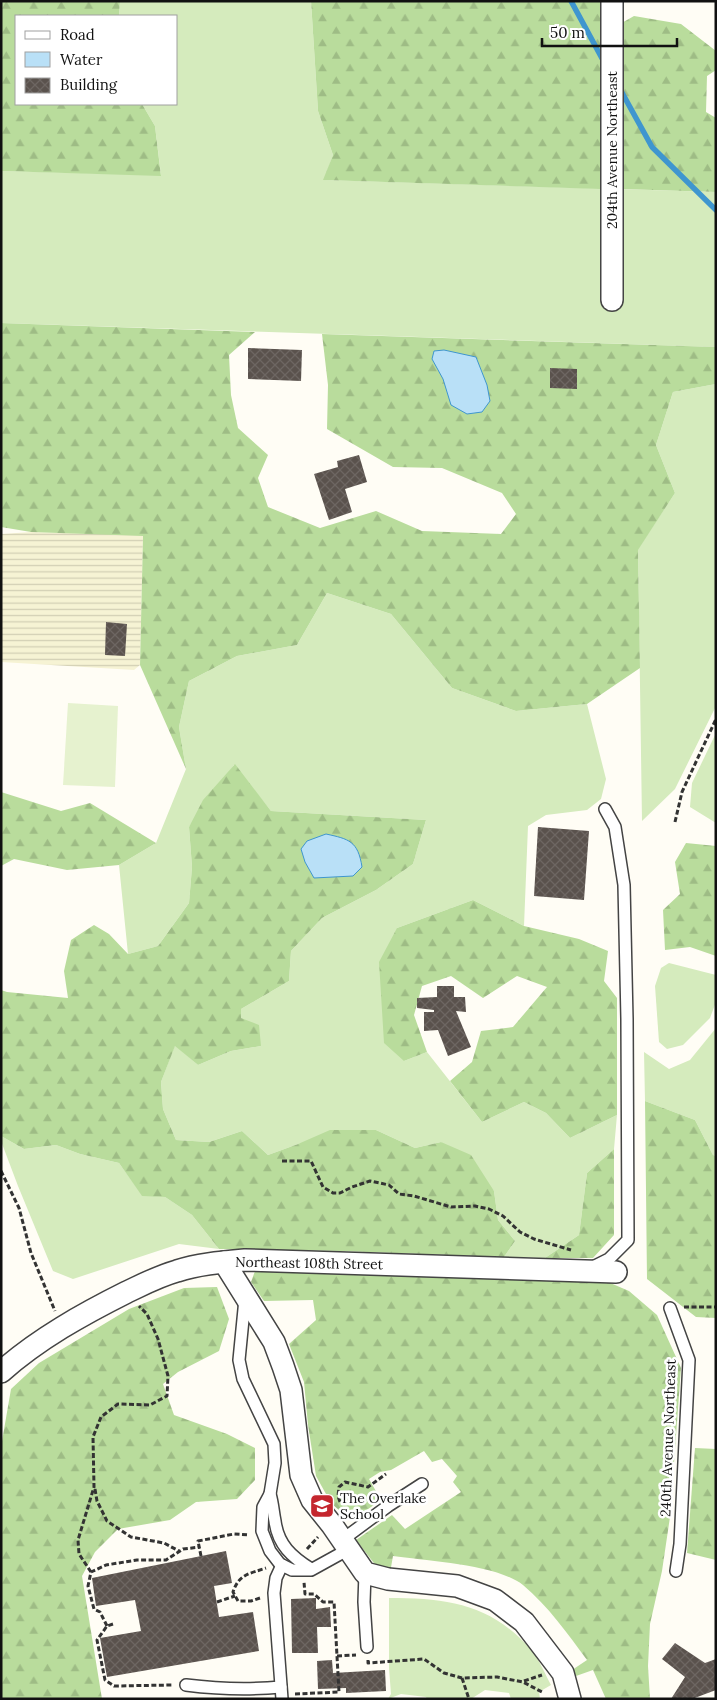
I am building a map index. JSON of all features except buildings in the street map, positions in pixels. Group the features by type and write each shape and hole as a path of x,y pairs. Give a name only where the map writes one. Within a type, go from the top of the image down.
{"street":[{"name":"204th Avenue Northeast","path":"612,1 612,300"},
{"name":"Northeast 108th Street","path":"1,1372 35,1345 114,1298 179,1270 224,1262 245,1260 588,1269 616,1272"},
{"path":"224,1262 274,1342 290,1390 301,1476 312,1500 365,1574 388,1579 458,1586 495,1600 524,1622 563,1673 570,1699"}],"lane":[{"path":"588,1269 609,1259 628,1240 624,884 616,827 605,809"},
{"path":"186,1685 220,1689 253,1689 282,1694 274,1593 280,1570 262,1531 263,1507 270,1494 275,1464 274,1444 243,1379 239,1360 246,1297"},
{"name":"240th Avenue Northeast","path":"670,1308 689,1360 680,1544 676,1571"},
{"path":"311,1570 337,1536 422,1484"},
{"path":"270,1494 278,1538 287,1551 311,1570"},
{"path":"280,1570 311,1570"},
{"path":"365,1574 365,1652"}],"path":[{"path":"675,822 682,792 716,719"},
{"path":"282,1161 311,1161 323,1187 333,1193 340,1194 352,1187 370,1181 389,1185 399,1194 414,1196 451,1207 476,1206 489,1209 503,1216 520,1232 534,1239 575,1251 588,1269"},
{"path":"1,1171 19,1208 31,1252 56,1313 64,1309"},
{"path":"133,1300 147,1314 158,1339 168,1376 167,1396 150,1405 118,1404 101,1417 93,1437 94,1487 97,1501 107,1521 130,1537 164,1543 180,1552"},
{"path":"670,1308 716,1307"},
{"path":"340,1504 338,1496 339,1487 345,1482 368,1487 386,1474"},
{"path":"92,1572 78,1554 78,1540 94,1487"},
{"path":"201,1556 198,1541 234,1534 256,1534"},
{"path":"302,1555 337,1536"},
{"path":"108,1626 100,1612 94,1609 88,1586 92,1572 106,1565 137,1560 166,1560 180,1552 200,1547"},
{"path":"266,1562 271,1566 246,1574 237,1581 233,1592 238,1601 251,1601 274,1593"},
{"path":"280,1570 292,1580 303,1579 305,1594 314,1594 323,1602 334,1602 339,1692 282,1694"},
{"path":"217,1602 235,1596"},
{"path":"113,1624 108,1626 97,1640 105,1680 114,1686 186,1685"},
{"path":"337,1656 365,1652 368,1663 424,1659 444,1673 462,1678 497,1677 523,1682 542,1692"},
{"path":"462,1678 470,1699"}],"shaded area":[{"path":"31,532 143,535 140,665 134,670 1,662 1,534"}],"green space":[{"path":"1,1 120,1 119,15 15,15 15,105 143,105 155,126 161,176 1,171"},
{"path":"120,1 311,1 318,111 333,155 324,180 716,192 716,347 1,323 1,171 161,175 155,126 143,105 178,105 178,15 119,15"},
{"path":"311,1 601,1 604,79 600,189 323,180 333,155 318,111"},
{"path":"634,16 681,24 716,51 716,70 707,76 706,112 716,118 716,192 621,189 620,24"},
{"path":"1,323 255,332 229,355 231,395 238,428 268,455 258,478 268,507 320,528 376,511 422,531 501,534 516,514 502,493 442,468 393,467 327,429 328,385 322,334 716,347 716,384 673,392 656,445 675,493 638,550 640,668 587,704 516,711 452,688 391,614 327,593 297,645 237,656 189,681 179,727 186,769 140,665 143,536 31,532 1,527"},
{"path":"716,384 716,706 675,789 642,821 638,549 675,493 656,445 673,392"},
{"path":"327,593 391,614 452,688 516,711 587,704 606,779 601,799 587,810 546,815 528,826 524,926 473,900 397,928 404,1061 427,1052 482,1122 524,1102 546,1113 570,1138 617,1115 614,1149 587,1173 579,1235 545,1258 504,1257 515,1241 498,1220 494,1191 441,1142 415,1148 376,1130 298,1144 268,1155 242,1131 209,1142 176,1140 163,1109 161,1082 175,1045 198,1065 231,1051 261,1046 241,1018 241,1009 289,981 291,951 322,918 376,890 413,864 426,820 271,811 234,765 189,827 192,867 189,903 158,946 128,954 119,865 156,843 186,769 179,727 189,681 237,656 297,645"},
{"path":"68,703 118,706 115,787 63,785"},
{"path":"716,733 716,823 690,807 692,783"},
{"path":"235,764 271,811 426,820 413,864 376,890 322,918 291,951 289,981 241,1009 241,1018 259,1025 261,1046 231,1051 198,1065 175,1046 161,1082 163,1109 176,1140 209,1142 242,1131 268,1155 330,1130 376,1130 415,1148 441,1142 471,1155 494,1191 498,1220 515,1241 504,1257 219,1249 192,1215 165,1197 142,1196 119,1163 80,1154 56,1145 24,1149 1,1136 1,990 68,998 64,971 71,940 94,925 109,934 128,954 158,946 189,903 192,867 189,827 203,800"},
{"path":"1,792 61,811 90,803 156,843 119,865 67,870 14,859 1,866"},
{"path":"686,843 716,846 716,956 690,947 665,950 663,910 680,894 675,862"},
{"path":"473,900 524,926 579,939 608,951 604,981 617,998 617,1115 570,1138 546,1113 524,1102 482,1122 450,1081 472,1062 481,1031 513,1027 547,987 517,976 483,998 451,976 422,986 414,1015 427,1052 404,1061 384,1043 379,962 397,928"},
{"path":"669,963 716,975 716,1002 710,1018 683,1045 667,1049 659,1042 655,986 661,968"},
{"path":"716,1028 716,1156 713,1155 695,1120 645,1101 644,1052 669,1069 690,1060"},
{"path":"645,1101 695,1120 713,1155 716,1156 716,1318 696,1317 647,1279"},
{"path":"1,1136 24,1149 56,1145 80,1154 119,1163 142,1195 165,1197 192,1215 219,1249 179,1244 73,1279 53,1271 18,1186 1,1141"},
{"path":"614,1149 614,1235 593,1258 545,1258 579,1235 587,1173"},
{"path":"290,1269 601,1279 629,1291 657,1315 681,1368 670,1517 662,1571 650,1624 648,1666 650,1699 606,1699 593,1670 576,1676 572,1670 587,1660 541,1602 523,1585 511,1578 496,1572 461,1564 393,1556 390,1573 377,1567 356,1540 392,1515 405,1529 461,1492 453,1482 457,1476 442,1459 432,1462 424,1451 391,1470 380,1472 369,1479 381,1500 351,1521 331,1503 316,1476 304,1382 289,1344 316,1320 313,1300 264,1301 251,1282 255,1271"},
{"path":"217,1287 229,1319 219,1351 178,1372 163,1384 174,1415 227,1434 255,1448 255,1480 237,1499 196,1502 170,1520 118,1529 95,1552 82,1576 102,1699 1,1699 1,1447 11,1389 39,1363 129,1309 184,1288"},
{"path":"695,1448 716,1449 716,1560 687,1553"},
{"path":"389,1598 450,1602 485,1614 517,1635 532,1651 551,1685 539,1692 540,1699 511,1699 509,1693 485,1690 471,1699 427,1699 426,1697 401,1694 388,1699 391,1694"}],"water":[{"path":"444,350 476,357 487,385 490,401 482,412 467,414 451,405 443,379 432,359 434,351"},
{"path":"326,834 346,840 355,846 362,867 353,876 314,878 305,862 301,849 307,841"}],"waterway":[{"path":"571,1 604,62"},
{"path":"620,89 652,147 716,210"}],"place":[{"name":"The Overlake School","path":"322,1506"}]}
